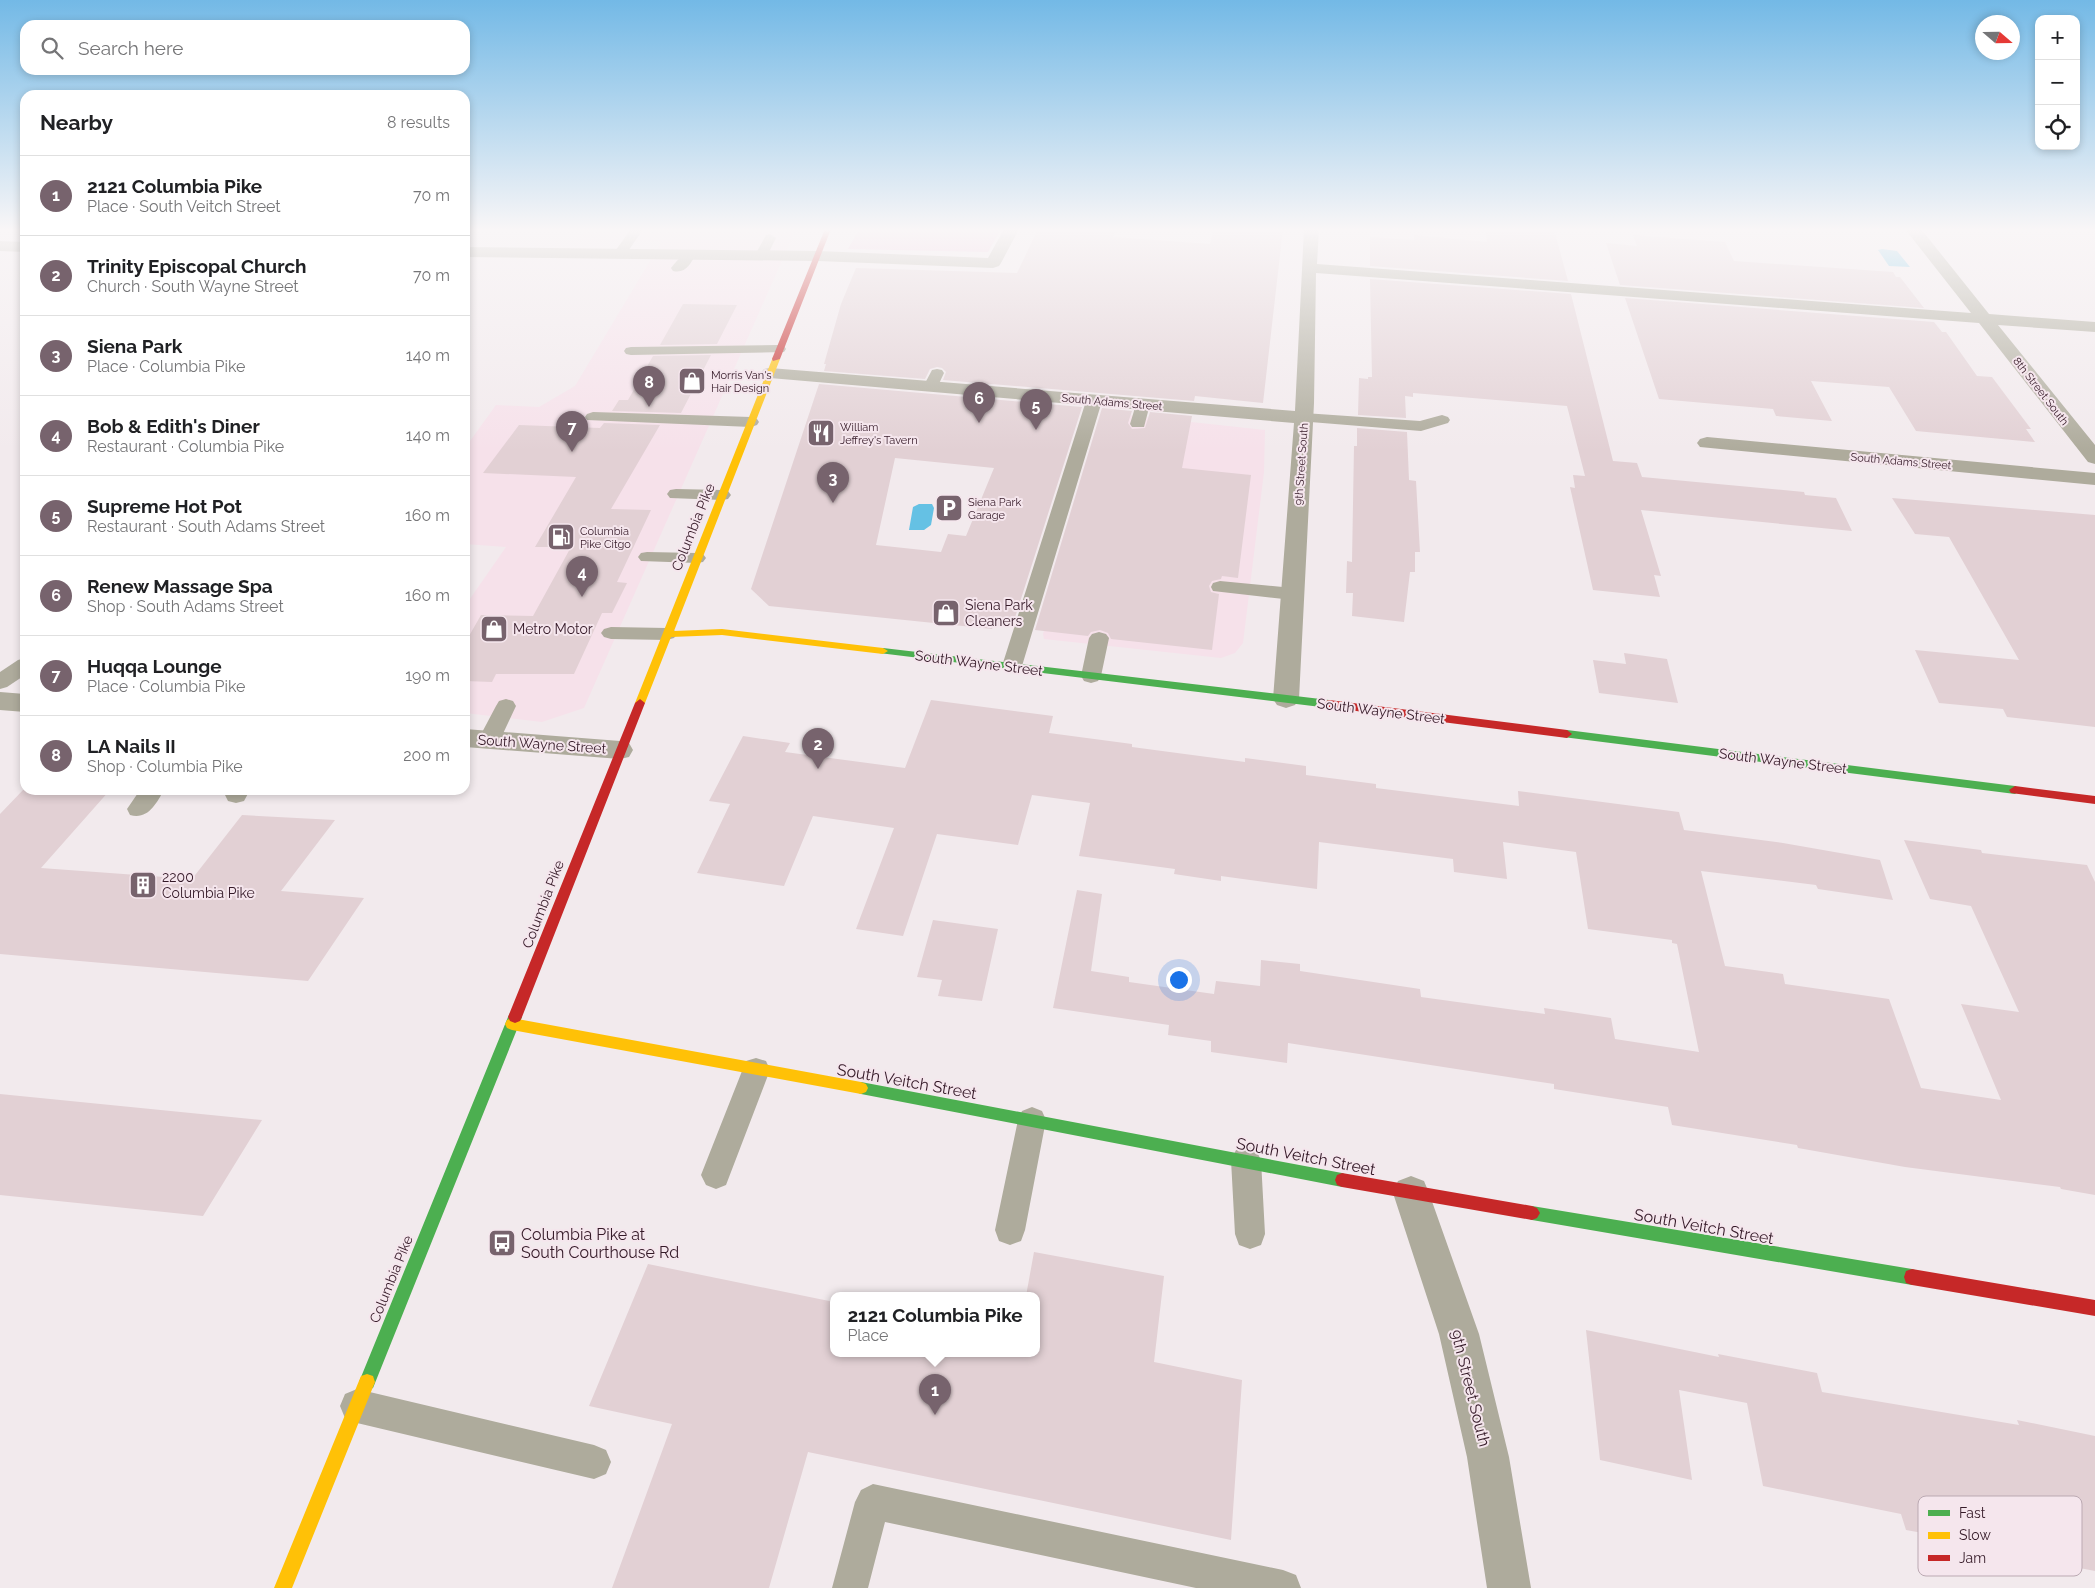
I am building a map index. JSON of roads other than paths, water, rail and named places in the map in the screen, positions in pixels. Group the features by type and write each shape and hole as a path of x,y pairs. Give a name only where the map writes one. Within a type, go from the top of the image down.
{"street":[{"name":"Columbia Pike","path":"282,1588 357,1406 434,1211 512,1024 798,303"},
{"name":"9th Street South","path":"1286,699 1304,418 1308,303"},
{"path":"1774,303 2095,327"},
{"name":"8th Street South","path":"1972,303 2095,458"},
{"name":"South Adams Street","path":"770,373 934,380 1094,401 1304,418"},
{"name":"South Adams Street","path":"1707,443 2095,480"},
{"name":"South Wayne Street","path":"667,634 722,632 1286,699 2095,800"},
{"path":"0,701 20,703"},
{"name":"South Wayne Street","path":"477,739 620,750"},
{"name":"South Veitch Street","path":"512,1024 1246,1160 1411,1193 2095,1308"},
{"name":"9th Street South","path":"1411,1193 1459,1334 1488,1457 1509,1588"}],"lane":[{"path":"631,351 779,349"},
{"path":"1012,666 1094,401"},
{"path":"1138,424 1142,404"},
{"path":"593,417 751,422"},
{"path":"1304,418 1421,426 1442,420"},
{"path":"676,494 722,496"},
{"path":"647,556 697,558"},
{"path":"1220,587 1293,594"},
{"path":"611,632 667,634"},
{"path":"1091,676 1099,638"},
{"path":"0,682 20,668"},
{"path":"477,739 506,706"},
{"path":"138,809 148,795"},
{"path":"716,1175 756,1070"},
{"path":"1010,1230 1032,1120"},
{"path":"1246,1160 1250,1234"},
{"path":"357,1406 594,1462"},
{"path":"850,1588 873,1502 1283,1588"}],"water":[{"path":"919,504 932,504 934,508 931,525 924,530 909,530 913,507"}],"place":[{"name":"Morris Van's Hair Design","path":"692,381"},
{"name":"LA Nails II","path":"649,407"},
{"name":"Renew Massage Spa","path":"979,423"},
{"name":"Supreme Hot Pot","path":"1036,430"},
{"name":"William Jeffrey's Tavern","path":"821,433"},
{"name":"Huqqa Lounge","path":"572,452"},
{"name":"Siena Park","path":"833,503"},
{"name":"Siena Park Garage","path":"949,508"},
{"name":"Columbia Pike Citgo","path":"561,537"},
{"name":"Bob & Edith's Diner","path":"582,597"},
{"name":"Siena Park Cleaners","path":"946,613"},
{"name":"Metro Motor","path":"494,629"},
{"name":"Trinity Episcopal Church","path":"818,769"},
{"name":"2200 Columbia Pike","path":"143,885"},
{"name":"Columbia Pike at South Courthouse Rd","path":"502,1243"},
{"name":"2121 Columbia Pike","path":"935,1415"}]}
